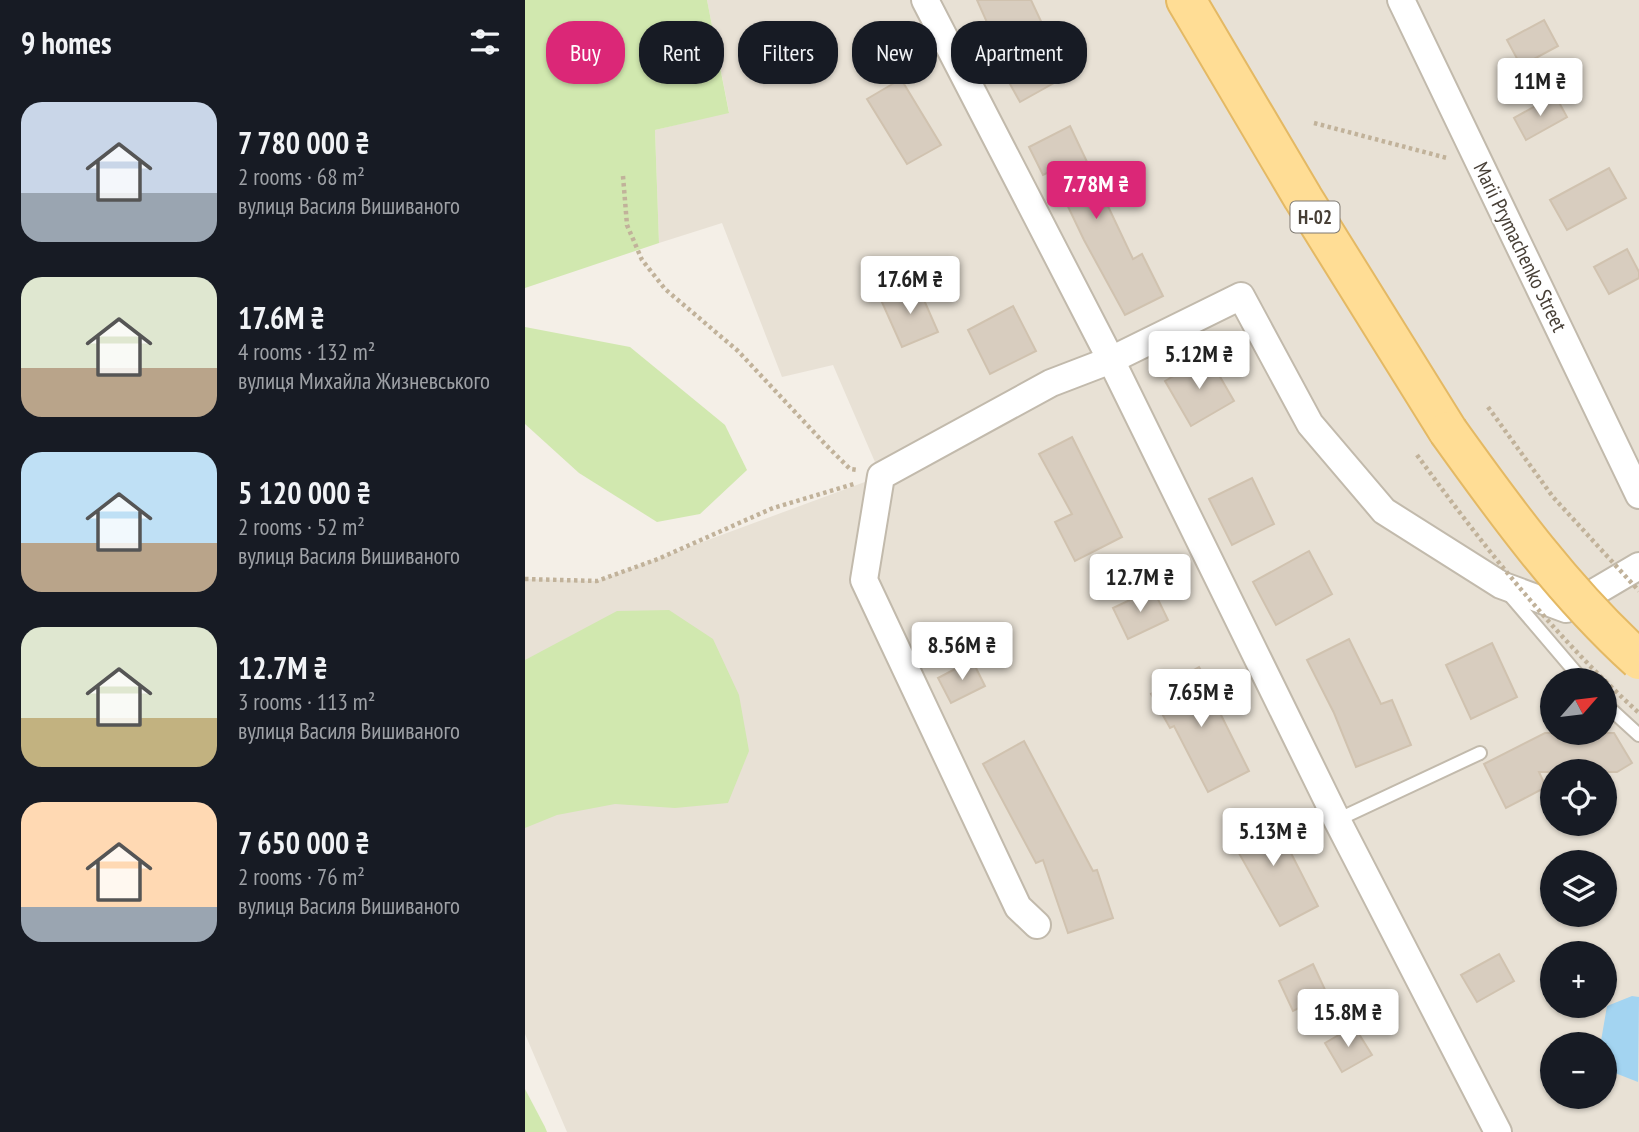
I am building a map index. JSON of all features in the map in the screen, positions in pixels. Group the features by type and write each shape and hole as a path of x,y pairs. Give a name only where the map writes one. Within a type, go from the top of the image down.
{"main road":[{"name":"Н-02","path":"1186,0 1317,221 1448,431 1499,503 1555,574 1639,660"}],"street":[{"path":"925,0 1111,360 1337,820 1498,1132"},
{"name":"Marii Prymachenko Street","path":"1401,0 1639,495"},
{"path":"1037,925 1018,906 864,580 881,476 1051,383 1111,360 1241,296 1310,424 1384,512 1501,585 1566,609 1639,566"}],"lane":[{"path":"1501,585 1572,668"},
{"path":"1617,715 1639,735"},
{"path":"1337,820 1480,753"}],"path":[{"path":"1314,123 1482,167"},
{"path":"623,176 627,225 642,260 665,289 738,351 850,469 881,476"},
{"path":"1488,407 1553,497 1639,591"},
{"path":"525,579 597,581 658,559 773,508 881,476"}],"shaded area":[{"path":"707,0 1639,0 1639,1132 567,1132 525,1034 525,579 597,581 881,476 833,365 782,377 722,223 659,243 655,130 729,112 724,84 724,21 711,21"}],"green space":[{"path":"525,0 707,0 711,21 639,21 639,84 723,84 729,113 655,130 659,243 525,288"},
{"path":"525,327 630,347 725,425 747,470 700,514 657,522 579,473 525,424"},
{"path":"669,610 713,639 739,695 749,751 728,803 675,808 615,804 557,815 525,828 525,660 617,611"},
{"path":"525,1089 545,1127 547,1132 525,1132"}],"water":[{"path":"1632,996 1639,997 1638,1082 1617,1074 1617,1032 1603,1032 1605,1018 1617,1018 1617,1002"}],"building":[{"path":"977,0 1031,0 1041,21 986,21"},
{"path":"1544,20 1558,46 1521,66 1507,40"},
{"path":"892,84 904,84 941,145 907,164 867,99"},
{"path":"1010,84 1052,84 1020,102"},
{"path":"1555,95 1567,117 1526,140 1514,118"},
{"path":"1070,126 1133,259 1142,254 1163,296 1125,315 1084,240 1051,171 1043,175 1029,147"},
{"path":"1609,168 1626,198 1567,230 1550,200"},
{"path":"1627,249 1639,272 1639,278 1609,294 1594,267"},
{"path":"917,284 938,332 902,347 881,300"},
{"path":"1013,306 1036,351 990,374 968,330"},
{"path":"1208,356 1234,401 1191,426 1165,381"},
{"path":"1072,437 1122,537 1075,561 1055,522 1072,514 1039,454"},
{"path":"1252,478 1274,524 1232,545 1209,499"},
{"path":"1309,551 1332,594 1276,625 1253,582"},
{"path":"1153,589 1168,620 1128,639 1113,608"},
{"path":"1349,639 1381,704 1392,700 1411,745 1356,767 1334,713 1307,660"},
{"path":"1492,643 1517,697 1471,719 1446,665"},
{"path":"972,660 985,686 951,703 938,678"},
{"path":"1199,667 1218,701 1215,703 1249,771 1208,792 1174,726 1170,728 1151,694"},
{"path":"1540,736 1540,746 1617,746 1617,738 1632,763 1617,772 1617,759 1540,759 1540,790 1506,808 1484,764"},
{"path":"1024,741 1093,871 1097,870 1113,918 1068,933 1043,860 1036,863 983,764"},
{"path":"1269,810 1318,906 1280,926 1227,832"},
{"path":"1499,954 1514,981 1477,1002 1461,975"},
{"path":"1313,964 1327,994 1293,1011 1279,981"},
{"path":"1354,1026 1372,1055 1342,1072 1325,1043"}]}
